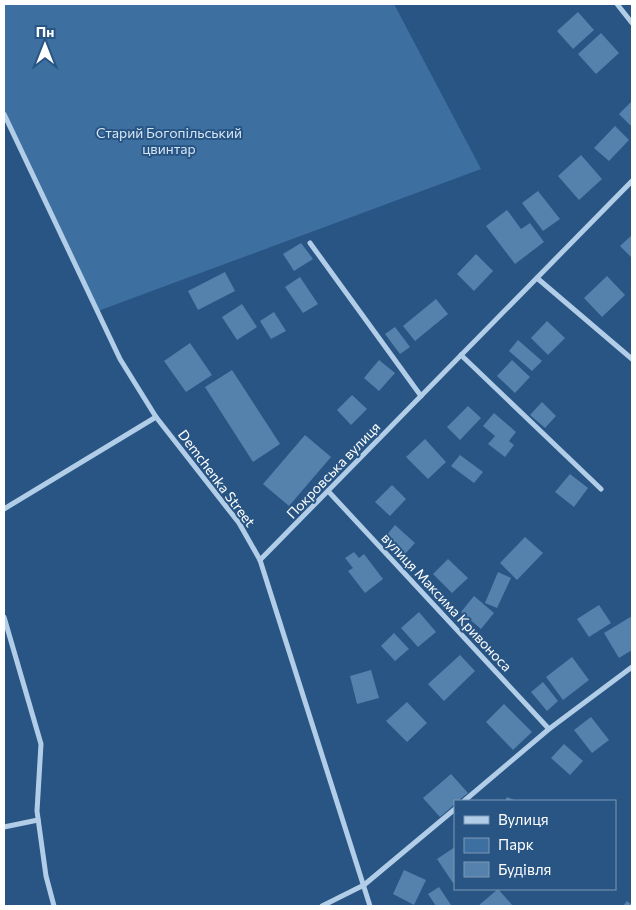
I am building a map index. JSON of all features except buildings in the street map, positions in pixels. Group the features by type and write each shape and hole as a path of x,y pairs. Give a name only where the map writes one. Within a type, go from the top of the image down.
{"street":[{"path":"617,4 632,23"},
{"name":"Demchenka Street","path":"4,114 120,359 156,417 239,523 260,560 370,906"},
{"name":"Покровська вулиця","path":"260,560 632,181"},
{"path":"310,242 421,396"},
{"path":"537,278 632,359"},
{"path":"461,355 601,489"},
{"path":"4,509 156,417"},
{"name":"вулиця Максима Кривоноса","path":"328,491 549,729"},
{"path":"4,617 41,744 37,811 46,876 54,906"},
{"path":"465,800 549,729 632,667"},
{"path":"322,906 364,885 454,810"},
{"path":"4,827 38,820"}],"green space":[{"name":"Старий Богопільський цвинтар","path":"4,4 394,4 481,169 98,311 4,110"}]}
